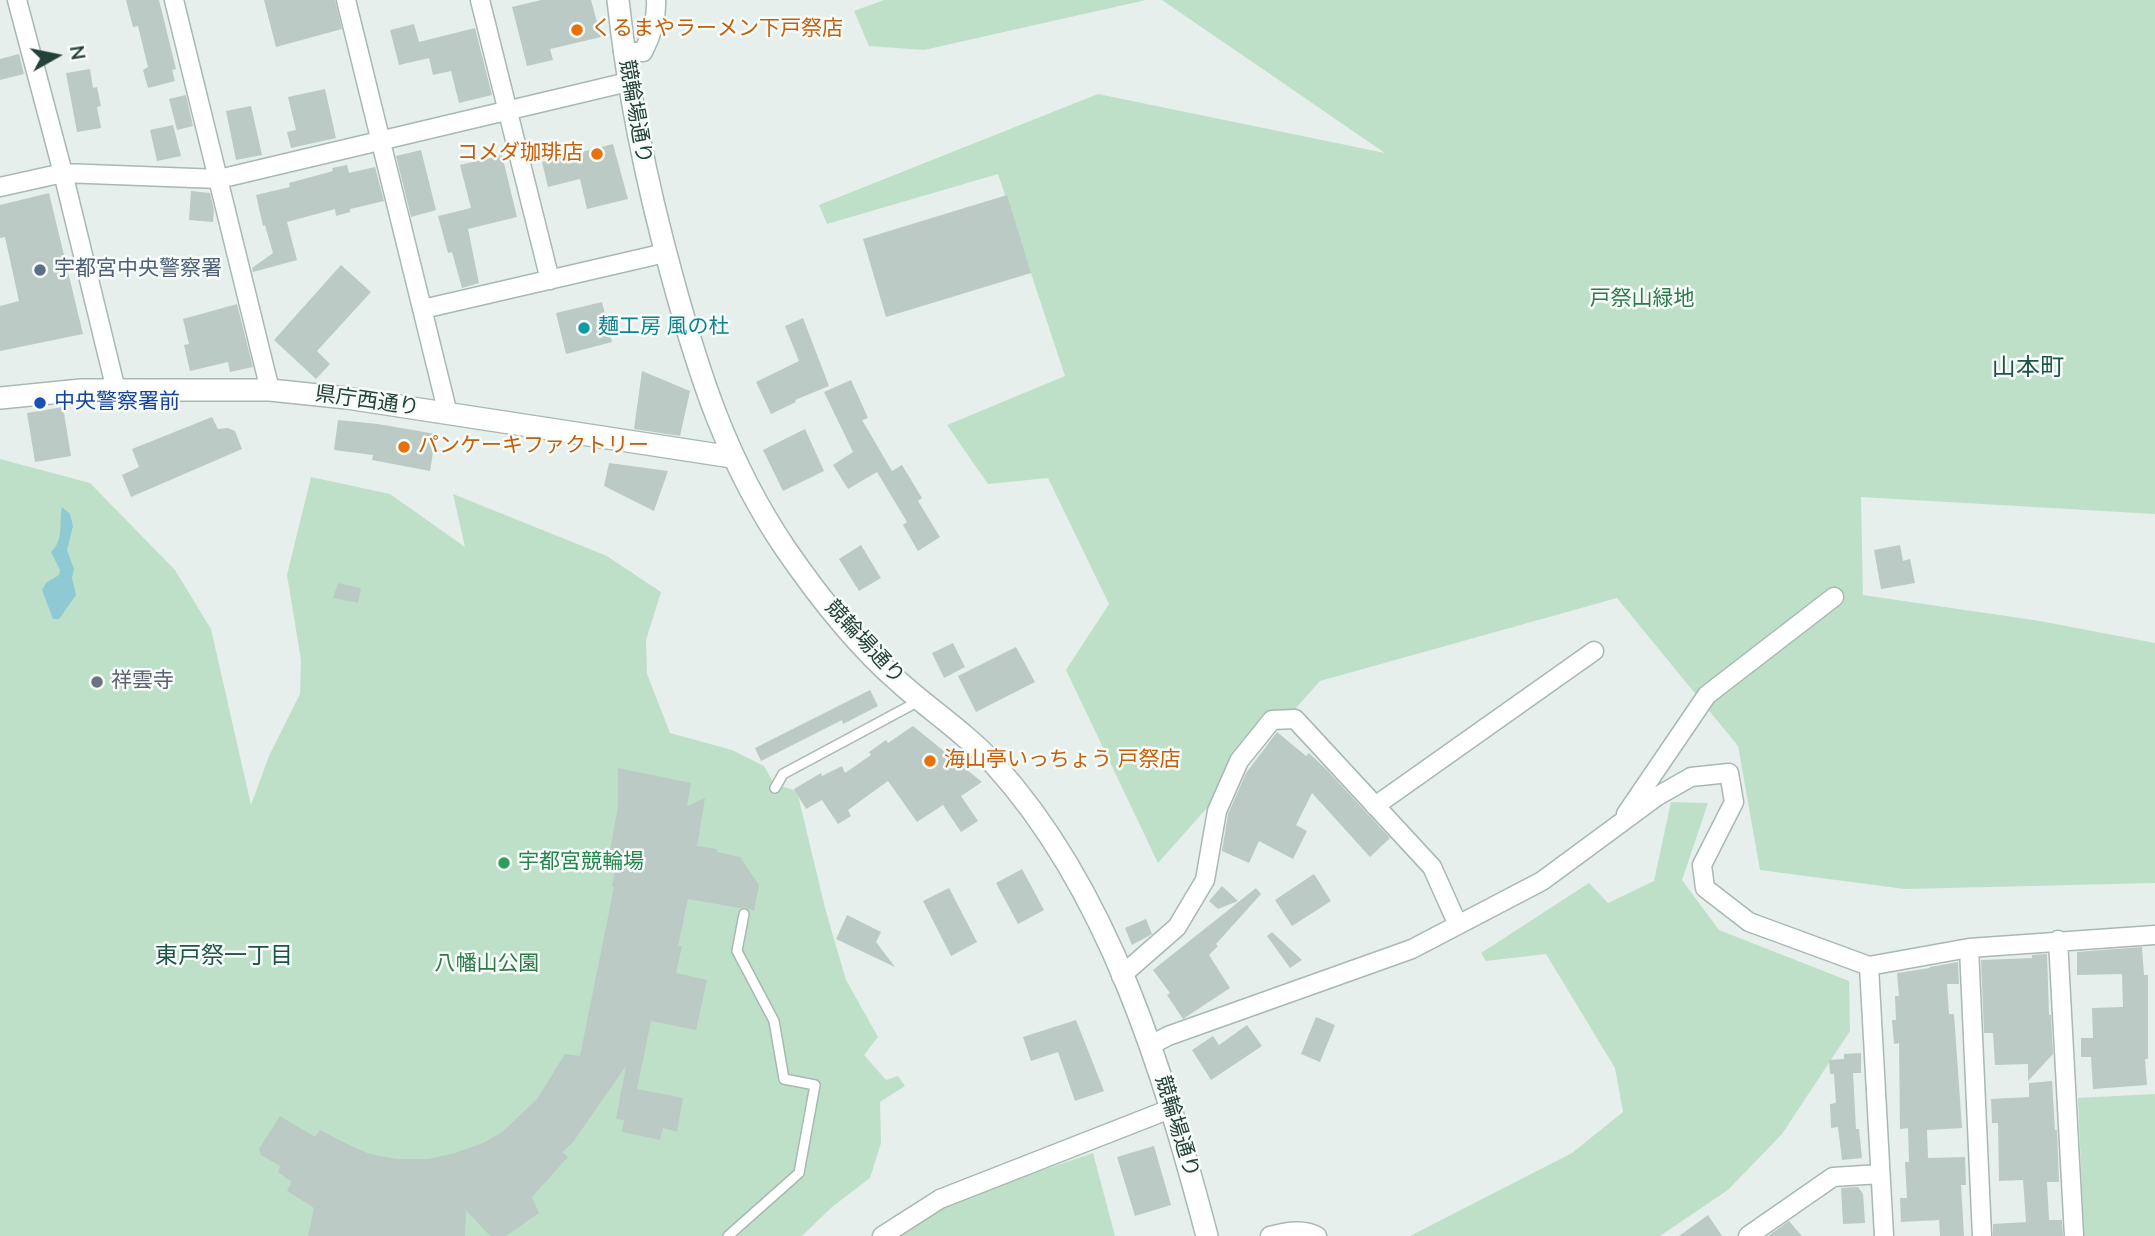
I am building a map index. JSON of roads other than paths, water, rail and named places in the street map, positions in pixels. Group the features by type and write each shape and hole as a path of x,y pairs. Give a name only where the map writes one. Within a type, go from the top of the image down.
{"street":[{"path":"18,0 116,390"},
{"path":"174,0 270,390"},
{"path":"346,0 447,414"},
{"path":"480,0 550,280"},
{"name":"競輪場通り","path":"618,0 623,52 645,173 693,352 732,457 785,548 842,625 868,653 993,762 1044,826 1067,862 1151,1045 1207,1236"},
{"path":"623,52 643,52 657,15 656,0"},
{"path":"0,187 63,173 219,179 628,82"},
{"path":"423,309 665,253"},
{"name":"県庁西通り","path":"0,398 53,391 270,390 347,398 732,457"},
{"path":"1617,828 1707,695 1834,597"},
{"path":"1375,806 1594,651"},
{"path":"1121,976 1177,927 1205,880 1217,811 1239,761 1272,720 1296,719 1432,867 1458,925"},
{"path":"1151,1045 1168,1036 1412,949 1542,881 1656,797 1691,777 1729,774 1734,803 1702,865 1705,888 1749,922 1869,966 1969,948 2155,935"},
{"path":"2058,940 2074,1236"},
{"path":"1969,948 1982,1236"},
{"path":"1869,966 1884,1236"},
{"path":"882,1236 940,1199 1170,1109"},
{"path":"1748,1236 1833,1177 1880,1174"},
{"path":"1269,1236 1289,1231 1314,1233 1317,1236"}],"lane":[{"path":"775,788 783,774 921,700"},
{"path":"728,1236 799,1173 815,1085 784,1079 774,1021 737,951 744,914"}],"water":[{"path":"62,507 70,514 73,526 67,550 74,569 72,578 76,595 59,619 53,619 42,590 46,583 59,575 60,570 51,552 58,542"}],"place":[{"name":"くるまやラーメン下戸祭店","path":"577,30"},
{"name":"コメダ珈琲店","path":"597,154"},
{"name":"宇都宮中央警察署","path":"40,270"},
{"name":"麺工房 風の杜","path":"584,328"},
{"name":"中央警察署前","path":"40,403"},
{"name":"パンケーキファクトリー","path":"404,447"},
{"name":"祥雲寺","path":"97,682"},
{"name":"海山亭いっちょう 戸祭店","path":"930,761"},
{"name":"宇都宮競輪場","path":"504,863"}],"district":[{"name":"山本町","path":"2028,369"},
{"name":"東戸祭一丁目","path":"224,957"}],"park label":[{"name":"戸祭山緑地","path":"1642,300"},
{"name":"八幡山公園","path":"487,965"}]}
